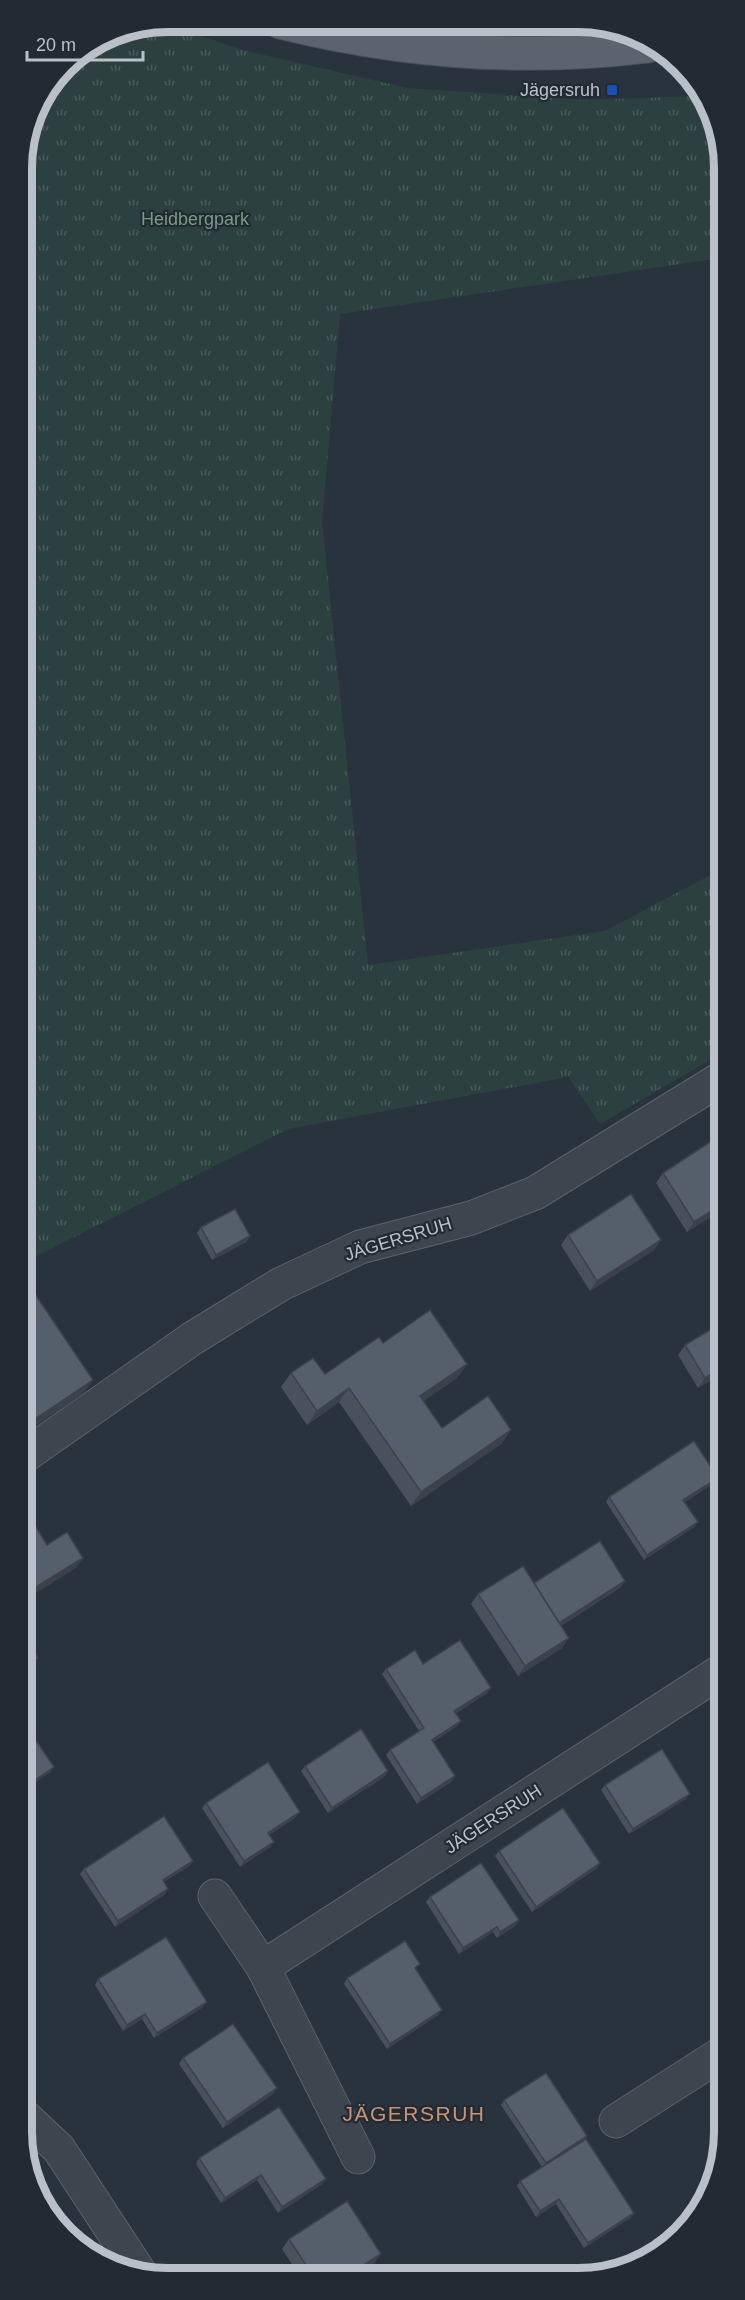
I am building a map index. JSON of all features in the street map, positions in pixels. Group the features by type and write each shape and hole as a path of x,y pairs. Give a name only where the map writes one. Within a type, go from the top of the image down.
{"main road":[{"path":"323,32 379,41 500,54 639,47"}],"street":[{"name":"JÄGERSRUH","path":"32,1451 193,1338 281,1284 360,1246 471,1218 535,1193 714,1083"},
{"name":"JÄGERSRUH","path":"263,1967 713,1676"},
{"path":"214,1896 263,1967 358,2157"},
{"path":"616,2121 713,2059"},
{"path":"32,2124 59,2149 134,2264"}],"green space":[{"name":"Heidbergpark","path":"168,32 190,32 242,50 407,88 583,100 692,96 703,116 711,141 714,168 714,259 340,314 322,521 368,965 605,931 714,873 714,1058 600,1124 568,1077 288,1129 32,1258 32,159 34,141 42,116 54,92 65,78 78,65 100,50 133,36"}],"building":[{"path":"714,1140 713,1210 694,1222 663,1173"},
{"path":"631,1194 661,1240 597,1281 568,1235"},
{"path":"235,1209 250,1236 216,1255 201,1227"},
{"path":"32,1289 93,1380 32,1421"},
{"path":"430,1310 467,1364 420,1396 442,1428 488,1396 511,1430 421,1492 349,1388 317,1411 291,1373 313,1358 325,1374 379,1337 383,1343"},
{"path":"713,1328 713,1373 705,1378 685,1345"},
{"path":"694,1441 713,1471 713,1481 683,1500 698,1522 647,1555 609,1497"},
{"path":"32,1521 47,1545 67,1532 83,1558 32,1589"},
{"path":"600,1541 625,1581 559,1623 534,1583"},
{"path":"523,1566 569,1638 525,1666 478,1594"},
{"path":"460,1640 491,1688 454,1711 461,1721 432,1740 455,1776 421,1798 390,1750 424,1728 386,1669 415,1650 423,1664"},
{"path":"32,1648 38,1658 32,1662"},
{"path":"361,1729 388,1771 332,1808 305,1766"},
{"path":"32,1734 54,1767 32,1782"},
{"path":"662,1749 690,1794 633,1829 605,1785"},
{"path":"268,1762 300,1812 268,1833 274,1842 244,1861 206,1803"},
{"path":"563,1808 600,1863 536,1907 499,1851"},
{"path":"164,1816 193,1861 163,1880 168,1889 118,1921 84,1869"},
{"path":"481,1863 519,1920 500,1932 497,1927 463,1948 430,1897"},
{"path":"166,1937 207,2002 157,2033 145,2014 127,2025 98,1979"},
{"path":"405,1941 420,1964 415,1968 442,2010 390,2044 347,1978"},
{"path":"233,2024 277,2088 227,2122 183,2058"},
{"path":"546,2073 587,2136 546,2163 504,2100"},
{"path":"279,2107 326,2179 282,2207 261,2175 225,2198 199,2158"},
{"path":"586,2139 634,2213 588,2243 559,2199 540,2211 520,2181"},
{"path":"347,2201 381,2254 359,2268 308,2268 289,2239"}],"place":[{"name":"Jägersruh","path":"612,90"}],"district":[{"name":"JÄGERSRUH","path":"414,2114"}]}
